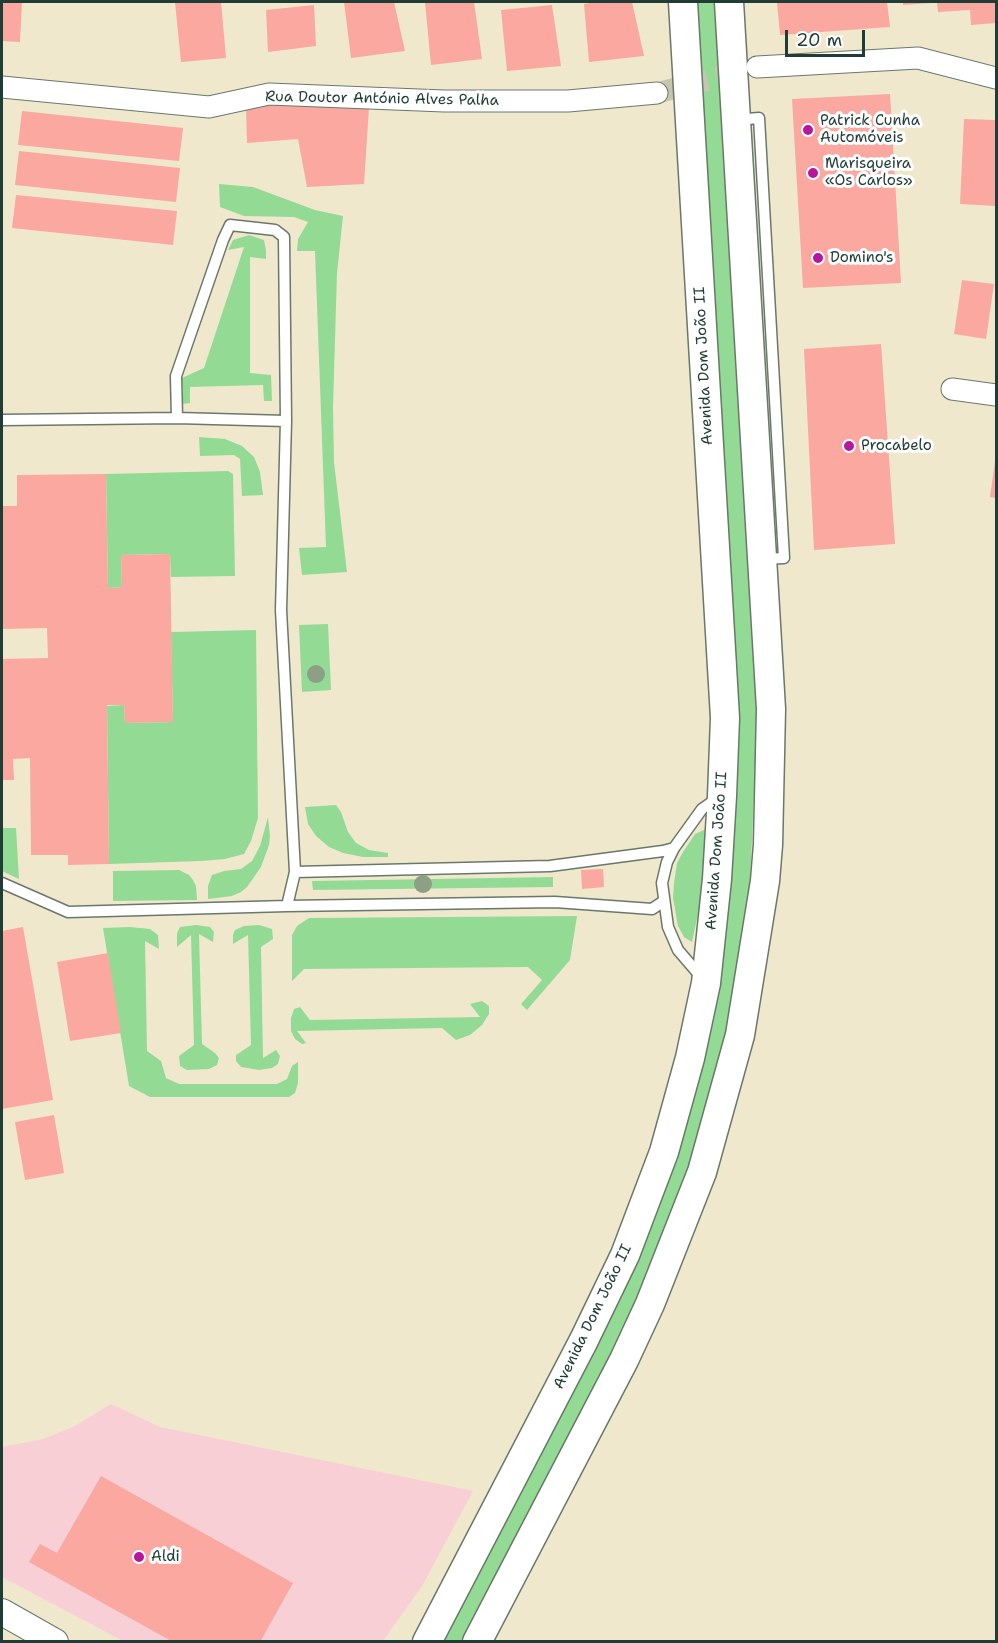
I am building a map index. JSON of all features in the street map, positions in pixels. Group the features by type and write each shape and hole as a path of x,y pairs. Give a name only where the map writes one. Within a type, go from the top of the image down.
{"main road":[{"name":"Avenida Dom João II","path":"427,1641 585,1340 625,1255 664,1152 690,1058 706,983 717,879 725,718 683,2"},
{"path":"477,1641 624,1360 650,1304 702,1173 741,1035 765,881 771,709 762,559 757,277 736,120 729,2"}],"street":[{"path":"757,67 918,58 996,78"},
{"name":"Rua Doutor António Alves Palha","path":"2,87 209,107 269,94 444,101 568,101 657,93"},
{"path":"952,389 996,395"},
{"path":"2,1612 55,1641"}],"lane":[{"path":"177,418 176,376 230,225 274,230 285,237 286,421 280,610 295,872 287,906"},
{"path":"2,420 177,418 286,421"},
{"path":"706,983 678,950 668,927 662,883 667,862 674,848 702,809 722,796"},
{"path":"295,872 550,866 674,848"},
{"path":"2,883 68,912 555,902 652,909 664,901"}],"shaded area":[{"path":"111,1404 160,1427 473,1491 422,1586 383,1641 123,1641 2,1577 2,1447 43,1439 73,1427"}],"green space":[{"path":"693,2 714,2 757,727 750,884 741,968 706,1122 657,1259 607,1367 462,1641 441,1642 615,1308 721,967"},
{"path":"219,184 253,187 315,210 343,216 337,273 333,407 334,462 347,572 302,575 299,548 326,547 315,251 297,251 298,239 308,222 294,217 244,216 220,207"},
{"path":"249,235 264,240 266,250 266,259 250,257 250,373 271,375 272,401 264,401 263,385 190,387 190,403 183,404 182,378 204,368 244,247 228,250 233,240"},
{"path":"199,437 225,439 242,446 254,457 260,472 263,495 242,496 240,459 234,455 200,456"},
{"path":"228,471 233,474 235,576 171,577 170,554 121,555 122,587 108,588 106,474"},
{"path":"328,624 331,690 302,692 299,625"},
{"path":"256,630 258,818 251,841 244,854 225,859 201,861 109,864 107,706 124,705 125,723 173,722 171,632"},
{"path":"336,805 348,832 356,843 369,850 388,853 388,857 363,857 343,853 329,847 316,836 308,824 305,807"},
{"path":"268,817 269,845 261,867 247,887 232,896 208,899 208,886 212,875 241,869 252,861 260,846"},
{"path":"2,828 16,828 19,879 2,871"},
{"path":"706,829 703,891 692,942 684,937 678,926 673,898 674,883 677,863 683,852 695,834"},
{"path":"179,870 193,880 197,900 113,901 113,871"},
{"path":"553,877 553,887 313,890 312,881"},
{"path":"577,916 570,960 527,1010 521,1004 542,980 528,967 304,969 292,981 292,935 297,926 309,918"},
{"path":"196,925 210,927 214,932 213,942 199,934 202,1044 219,1058 217,1065 209,1069 187,1070 180,1066 179,1056 194,1045 191,935 177,947 177,933 180,927"},
{"path":"259,925 272,929 273,939 261,947 263,1058 276,1050 280,1056 278,1064 272,1068 259,1070 241,1067 236,1061 236,1055 251,1045 248,935 233,944 233,935 235,930 244,926"},
{"path":"103,928 150,929 158,935 159,949 145,941 147,1051 161,1061 166,1078 179,1084 277,1084 287,1079 292,1066 298,1062 298,1083 295,1093 289,1097 150,1097 129,1086"},
{"path":"482,1001 489,1006 489,1014 482,1025 470,1035 456,1040 442,1028 297,1031 306,1043 302,1044 295,1039 291,1031 294,1009 300,1007 310,1020 480,1017 470,1004"}],"building":[{"path":"2,2 22,2 20,42 2,41"},
{"path":"175,2 221,2 226,58 181,62"},
{"path":"344,2 394,2 405,51 351,58"},
{"path":"425,2 474,2 482,59 431,65"},
{"path":"632,2 644,56 589,62 584,4"},
{"path":"777,2 887,2 890,27 780,35"},
{"path":"903,2 932,2 932,3 903,5"},
{"path":"937,2 996,2 996,23 971,25 970,10 938,12"},
{"path":"314,5 316,46 268,52 266,10"},
{"path":"552,5 561,66 507,71 501,10"},
{"path":"890,94 901,283 803,288 792,99"},
{"path":"317,99 369,107 364,184 307,187 298,139 247,143 246,104"},
{"path":"22,111 183,128 179,161 18,145"},
{"path":"964,119 996,120 996,206 960,204"},
{"path":"19,151 180,168 176,202 15,185"},
{"path":"16,195 177,211 173,245 12,228"},
{"path":"962,280 994,284 986,339 954,334"},
{"name":"Procabelo","path":"881,344 895,544 814,550 804,349"},
{"path":"996,461 996,498 990,497"},
{"path":"106,474 108,588 122,587 121,555 170,554 173,722 125,723 124,705 107,705 109,864 68,865 68,855 31,855 30,758 13,759 14,780 2,780 2,659 48,658 47,628 2,629 2,506 17,506 17,475"},
{"path":"603,869 604,887 582,889 581,870"},
{"path":"23,927 53,1100 2,1109 2,931"},
{"path":"108,953 121,1033 70,1041 57,962"},
{"path":"54,1115 64,1173 25,1180 15,1122"},
{"name":"Aldi","path":"101,1476 293,1583 260,1642 173,1642 29,1562 40,1544 57,1553"}],"tunnel":[{"path":"657,93 746,70"}],"place":[{"name":"Patrick Cunha Automóveis","path":"808,130"},
{"name":"Marisqueira «Os Carlos»","path":"813,173"},
{"name":"Domino's","path":"818,258"},
{"name":"Procabelo","path":"849,446"},
{"name":"Aldi","path":"139,1557"}]}
